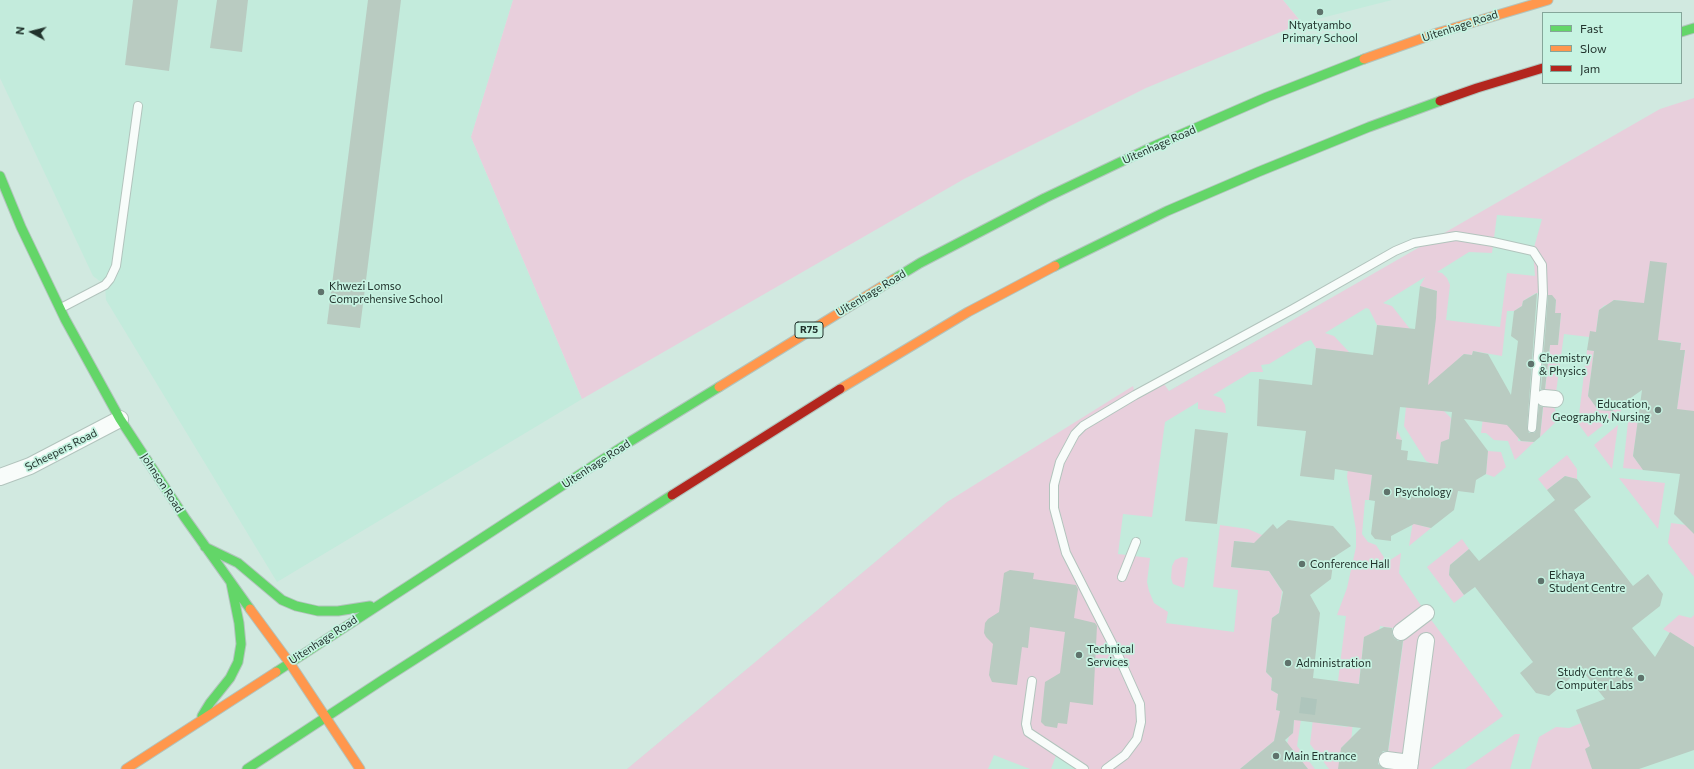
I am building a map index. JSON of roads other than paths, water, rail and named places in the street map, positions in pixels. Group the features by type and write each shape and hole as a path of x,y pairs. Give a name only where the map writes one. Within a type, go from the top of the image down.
{"main road":[{"name":"Uitenhage Road","path":"126,769 198,724 289,662 631,441 920,263 1031,205 1152,147 1267,97 1363,59 1437,33 1548,0"},
{"path":"1682,32 1694,28"},
{"path":"247,769 784,423 962,316 1038,274 1167,211 1362,130 1476,88 1542,68"},
{"name":"Johnson Road","path":"0,176 21,227 60,309 120,419 154,472 205,546 289,662 360,769"},
{"path":"205,546 238,563 277,596 296,606 318,611 338,611 378,604"},
{"path":"198,724 210,703 230,678 238,662 241,644 239,623 231,583"}],"street":[{"name":"Scheepers Road","path":"0,477 30,466 120,419"},
{"path":"1401,632 1426,613"},
{"path":"1387,760 1409,766 1426,641"}],"lane":[{"path":"60,309 105,285 110,280 116,266 138,106"},
{"path":"1106,769 1125,755 1137,740 1141,722 1140,704 1118,655 1066,553 1054,508 1054,485 1060,462 1074,434 1083,426 1135,395 1293,309 1395,251 1414,242 1456,236 1533,251 1542,265 1543,294 1532,428"},
{"path":"1122,577 1136,542"},
{"path":"1032,681 1026,724 1028,732 1084,769"}],"tunnel":[{"path":"1307,714 1310,691"}],"place":[{"name":"Ntyatyambo Primary School","path":"1320,12"},
{"name":"Khwezi Lomso Comprehensive School","path":"321,292"},
{"name":"Chemistry & Physics","path":"1531,364"},
{"name":"Education, Geography, Nursing","path":"1658,410"},
{"name":"Psychology","path":"1387,492"},
{"name":"Conference Hall","path":"1302,564"},
{"name":"Ekhaya Student Centre","path":"1541,581"},
{"name":"Technical Services","path":"1079,655"},
{"name":"Administration","path":"1288,663"},
{"name":"Study Centre & Computer Labs","path":"1641,678"},
{"name":"Main Entrance","path":"1276,756"}]}
